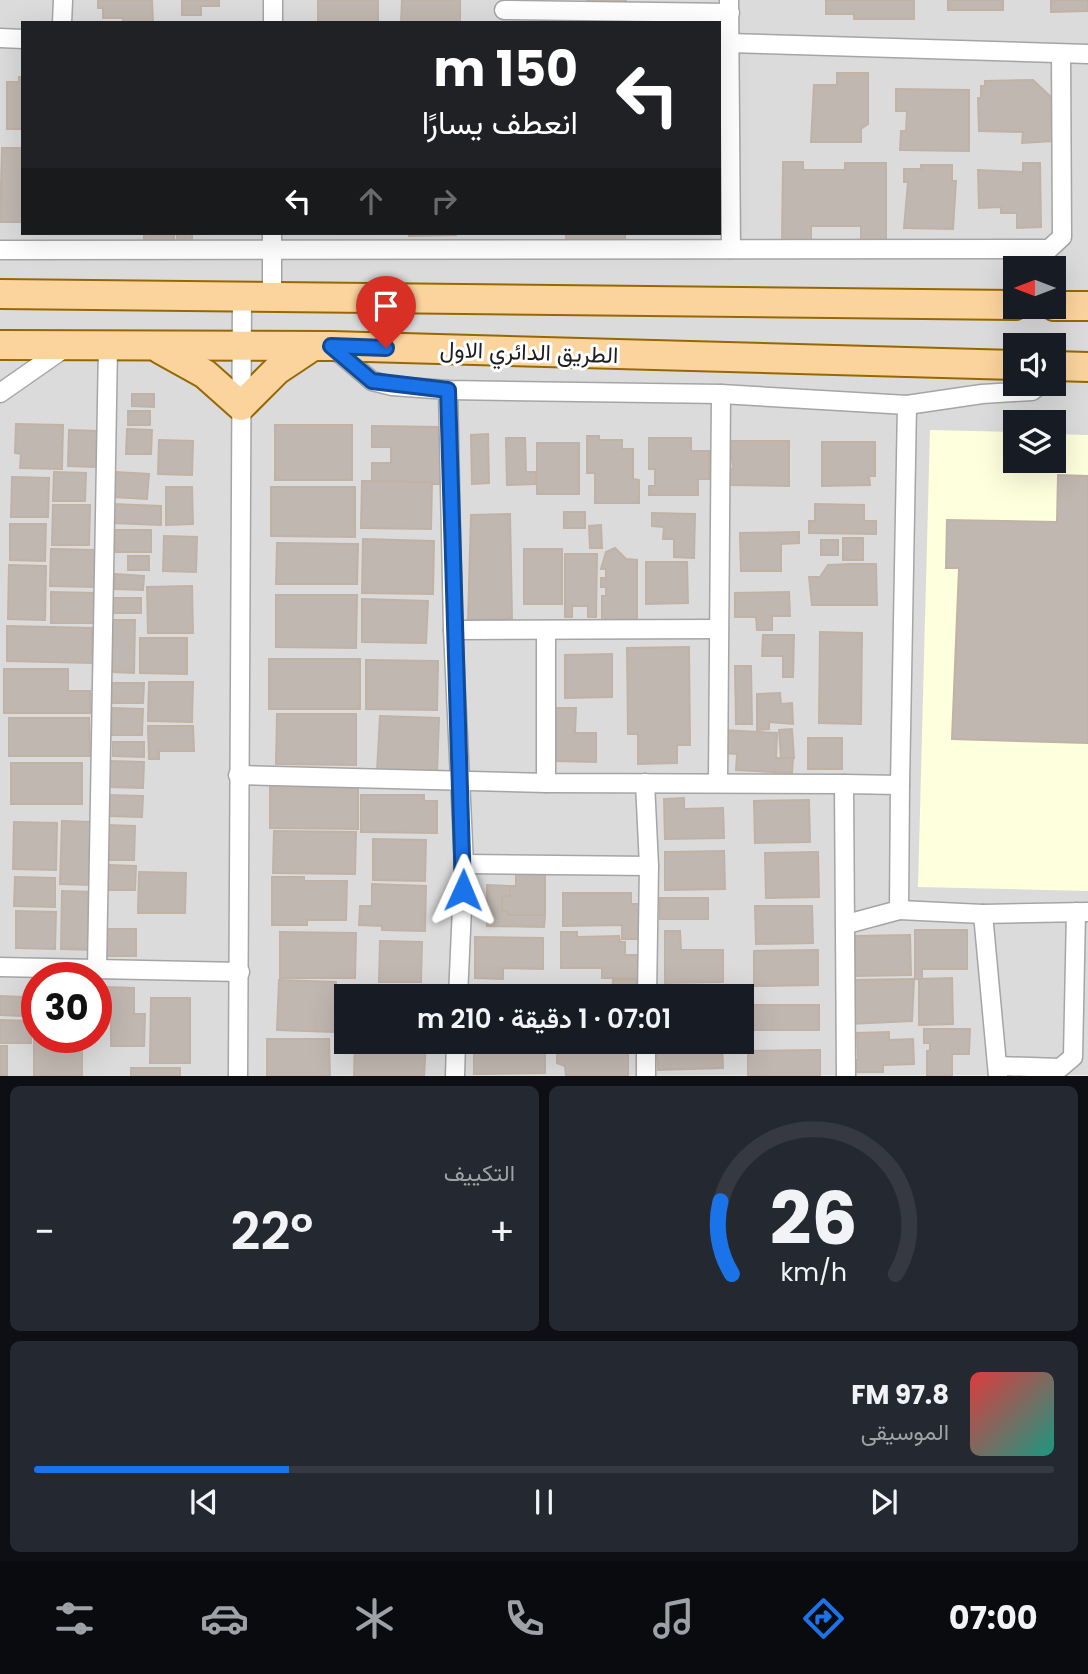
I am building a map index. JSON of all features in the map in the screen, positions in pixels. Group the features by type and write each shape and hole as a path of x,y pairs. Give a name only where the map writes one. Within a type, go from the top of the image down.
{"main road":[{"path":"0,294 1003,305"},
{"path":"1066,306 1088,306"},
{"name":"الطريق الدائري الاول","path":"0,345 322,346 1003,365"},
{"path":"152,346 205,373 241,406 278,370 322,346"}],"street":[{"path":"62,21 63,0"},
{"path":"273,0 273,21"},
{"path":"504,11 729,7 731,249"},
{"path":"0,38 21,38"},
{"path":"728,43 1088,54"},
{"path":"0,250 272,241 499,241 731,249 1055,247 1062,237 1061,54"},
{"path":"272,241 272,295"},
{"path":"238,1076 242,295"},
{"path":"0,393 68,345"},
{"path":"97,962 108,346"},
{"path":"322,346 372,381 448,390 721,394 907,405 1003,393"},
{"path":"448,390 453,630 464,863 459,984"},
{"path":"718,781 721,394"},
{"path":"899,910 907,405"},
{"path":"453,630 719,629"},
{"path":"546,630 547,783"},
{"path":"238,775 547,783 718,781 900,785"},
{"path":"645,783 649,866 647,984"},
{"path":"844,784 846,1076"},
{"path":"464,863 649,866"},
{"path":"847,924 899,910 984,914 1082,912 1073,1057 1060,1068 998,1071 984,914"},
{"path":"0,967 21,967"},
{"path":"112,968 240,972"},
{"path":"455,1076 456,1054"},
{"path":"646,1054 646,1076"}],"shaded area":[{"path":"0,0 1088,0 1088,1075 0,1076"},
{"path":"930,430 1003,432 1003,473 1066,473 1066,434 1088,435 1088,891 918,887"}],"building":[{"path":"98,0 152,0 153,21 103,18 103,8 98,8"},
{"path":"182,0 219,0 219,6 201,6 201,15 182,15"},
{"path":"318,0 378,0 378,21 318,21"},
{"path":"402,0 460,0 460,21 401,21"},
{"path":"587,0 626,0 626,8 587,5"},
{"path":"826,0 914,0 914,19 854,19 854,14 826,14"},
{"path":"948,0 1003,0 1003,10 948,10"},
{"path":"1051,0 1088,0 1088,11 1051,12"},
{"path":"837,73 868,73 868,124 861,129 861,142 811,142 814,85 837,85"},
{"path":"21,77 21,129 7,129 7,82 19,82"},
{"path":"1033,80 1053,99 1054,141 1022,143 1023,132 979,131 978,98 981,98 981,86 985,86 985,81"},
{"path":"896,89 969,90 969,151 900,150 901,131 906,131 907,111 896,111"},
{"path":"2,148 21,148 21,222 0,222"},
{"path":"783,162 803,162 803,170 845,170 845,163 886,163 886,241 861,241 861,226 811,226 811,241 782,241"},
{"path":"1023,163 1040,163 1041,227 1017,228 1017,213 1001,213 1001,207 979,208 978,170 1023,172"},
{"path":"921,165 952,165 952,181 956,181 953,229 904,228 908,182 904,182 904,169 921,169"},
{"path":"144,235 174,235 174,240 144,240"},
{"path":"177,235 192,235 192,244 177,244"},
{"path":"566,235 625,235 625,242 566,242"},
{"path":"132,394 154,394 154,407 132,406"},
{"path":"128,411 150,411 150,425 128,425"},
{"path":"16,424 63,425 62,469 20,468 21,454 15,453"},
{"path":"275,425 352,425 352,480 275,480"},
{"path":"372,426 444,427 443,484 372,484 372,463 391,463 391,447 372,447"},
{"path":"127,429 152,430 151,454 126,454"},
{"path":"69,430 97,431 96,467 68,466"},
{"path":"488,434 489,483 472,484 471,435"},
{"path":"587,436 599,436 599,440 622,440 622,449 633,449 633,479 639,480 639,503 595,503 595,473 587,473"},
{"path":"506,438 525,438 526,472 536,472 536,484 507,485"},
{"path":"649,438 691,438 691,451 709,451 709,479 698,479 698,495 649,495 649,486 655,486 655,469 649,469"},
{"path":"159,440 193,441 192,475 158,474"},
{"path":"730,441 789,441 789,486 729,485 729,469 733,469"},
{"path":"822,442 875,442 875,476 869,476 870,485 822,486"},
{"path":"537,443 579,443 579,494 537,494"},
{"path":"54,472 86,473 85,501 53,501"},
{"path":"115,472 149,474 147,499 113,497"},
{"path":"1058,475 1088,476 1088,743 952,739 959,568 946,568 947,520 1057,522"},
{"path":"12,477 49,478 48,517 11,517"},
{"path":"362,481 432,482 431,529 361,528"},
{"path":"166,487 192,487 193,524 166,525"},
{"path":"271,487 355,487 355,537 271,536"},
{"path":"112,504 161,506 161,525 111,523"},
{"path":"815,504 864,505 864,521 876,521 876,534 809,533 809,521 815,521"},
{"path":"53,505 90,505 89,545 52,545"},
{"path":"564,512 585,512 585,528 564,528"},
{"path":"652,513 695,514 694,558 674,557 674,539 663,539 664,527 652,526"},
{"path":"510,514 512,619 468,620 471,515"},
{"path":"10,524 46,524 45,561 10,560"},
{"path":"601,525 602,548 590,548 589,526"},
{"path":"115,530 151,530 151,552 115,552"},
{"path":"799,532 799,543 781,544 781,571 741,571 740,533"},
{"path":"164,536 197,537 196,572 163,571"},
{"path":"843,538 863,538 863,560 843,560"},
{"path":"363,539 434,541 433,594 362,593"},
{"path":"821,540 838,540 838,555 821,555"},
{"path":"277,543 358,544 357,584 276,584"},
{"path":"615,548 626,559 637,560 637,619 602,619 602,596 606,596 606,587 601,587 601,578 606,578 606,569 601,569 606,552"},
{"path":"51,549 96,550 96,587 50,586"},
{"path":"524,549 562,549 562,604 524,604"},
{"path":"565,554 597,554 596,617 588,617 588,606 572,606 572,617 565,617"},
{"path":"128,556 149,556 149,570 128,570"},
{"path":"646,562 687,562 688,603 646,604"},
{"path":"876,564 877,605 812,605 809,577 820,577 828,565"},
{"path":"9,565 46,566 45,620 8,619"},
{"path":"115,574 144,576 143,590 115,589"},
{"path":"192,586 193,633 148,633 147,587"},
{"path":"51,592 95,593 94,623 51,623"},
{"path":"789,592 790,616 772,616 772,630 757,630 756,617 735,617 735,593"},
{"path":"276,595 357,595 356,648 276,647"},
{"path":"111,598 141,598 141,613 111,613"},
{"path":"362,599 428,601 426,643 362,642"},
{"path":"113,620 135,620 134,673 112,672"},
{"path":"7,626 92,628 92,663 7,661"},
{"path":"820,632 862,633 861,724 819,723"},
{"path":"763,635 794,635 793,677 783,677 783,656 762,656"},
{"path":"140,638 187,638 187,674 140,673"},
{"path":"689,647 690,745 677,745 677,763 638,764 638,734 628,734 627,648"},
{"path":"612,654 612,697 565,698 565,655"},
{"path":"269,659 360,659 360,709 269,709"},
{"path":"366,660 438,661 437,710 366,709"},
{"path":"735,666 751,666 752,724 736,724"},
{"path":"4,669 68,669 68,691 90,691 90,713 4,713"},
{"path":"149,682 193,682 192,722 148,721"},
{"path":"112,683 144,683 143,703 112,703"},
{"path":"780,693 781,704 792,703 793,724 769,722 769,729 757,730 757,694"},
{"path":"112,708 143,709 142,735 112,735"},
{"path":"554,708 576,708 575,733 596,733 596,762 554,761"},
{"path":"277,714 356,714 356,765 276,764"},
{"path":"380,716 439,718 437,774 377,771"},
{"path":"9,718 89,718 90,756 9,756"},
{"path":"148,726 193,726 194,751 159,751 159,759 149,759"},
{"path":"792,729 794,758 781,758 779,730"},
{"path":"723,730 777,733 776,758 793,758 792,773 736,770 737,754 721,753"},
{"path":"808,738 842,738 842,769 808,769"},
{"path":"113,742 144,742 144,757 113,756"},
{"path":"109,761 144,762 143,788 109,787"},
{"path":"11,763 82,763 82,804 11,804"},
{"path":"270,785 358,788 358,829 270,828"},
{"path":"108,795 143,796 142,817 108,816"},
{"path":"361,795 424,795 424,801 437,801 437,833 361,832"},
{"path":"684,798 684,809 723,808 724,838 665,839 664,799"},
{"path":"809,800 810,842 755,843 754,801"},
{"path":"62,821 93,822 92,885 60,884"},
{"path":"14,822 57,823 56,870 13,869"},
{"path":"105,825 135,826 134,860 105,860"},
{"path":"274,831 356,832 355,874 273,873"},
{"path":"373,839 426,840 425,881 373,880"},
{"path":"724,851 725,889 665,890 665,852"},
{"path":"818,852 819,897 766,898 765,853"},
{"path":"108,865 136,866 135,890 108,890"},
{"path":"139,872 186,873 185,913 138,913"},
{"path":"516,872 545,872 545,915 509,915 507,911 502,911 502,896 510,896 510,886 516,886"},
{"path":"15,877 55,878 55,907 14,906"},
{"path":"272,877 304,877 304,881 347,881 346,920 307,920 307,925 272,925"},
{"path":"372,884 426,886 425,931 382,930 382,926 359,925 360,906 372,906"},
{"path":"487,885 510,886 510,896 502,896 502,911 507,911 509,915 545,915 544,927 487,926"},
{"path":"62,891 95,892 94,950 61,949"},
{"path":"563,893 631,893 631,904 642,904 642,939 622,939 622,925 563,926"},
{"path":"660,898 708,898 708,919 660,919"},
{"path":"755,906 812,906 813,943 756,944"},
{"path":"16,911 56,912 55,949 16,948"},
{"path":"106,929 136,929 136,956 106,956"},
{"path":"915,930 967,930 967,969 922,969 922,979 915,979"},
{"path":"665,931 680,931 681,950 723,950 723,982 665,983"},
{"path":"280,932 356,933 355,978 280,978"},
{"path":"561,932 577,932 577,937 619,936 620,942 625,942 625,955 640,955 640,978 602,978 602,968 561,968"},
{"path":"910,935 911,975 855,976 855,936"},
{"path":"475,937 543,938 543,969 503,968 503,979 475,978"},
{"path":"380,941 422,942 421,982 379,982"},
{"path":"818,950 818,985 754,986 754,951"},
{"path":"952,978 953,1024 919,1025 919,979"},
{"path":"914,979 912,1021 849,1024 849,980"},
{"path":"279,980 336,982 334,1032 277,1030"},
{"path":"613,980 636,980 636,984 613,984"},
{"path":"112,987 134,988 134,1014 145,1014 144,1046 112,1046"},
{"path":"0,996 21,997 21,1016 0,1015"},
{"path":"151,998 190,998 190,1063 150,1063"},
{"path":"754,1005 819,1005 819,1030 754,1030"},
{"path":"0,1020 21,1021 21,1043 0,1043"},
{"path":"924,1029 970,1029 969,1054 952,1054 952,1076 927,1076 927,1051 930,1051 930,1043 924,1043"},
{"path":"889,1032 889,1040 913,1039 914,1064 883,1065 883,1072 851,1072 851,1060 858,1060 857,1033"},
{"path":"267,1039 329,1039 330,1076 267,1076"},
{"path":"0,1046 7,1046 7,1075 0,1075"},
{"path":"820,1050 820,1076 748,1076 748,1054 754,1054 754,1051"},
{"path":"34,1053 82,1053 82,1076 34,1076"},
{"path":"355,1054 425,1054 424,1076 354,1076"},
{"path":"474,1054 545,1054 545,1073 474,1074"},
{"path":"557,1054 628,1054 628,1076 566,1076 565,1066 557,1063"},
{"path":"657,1054 722,1054 723,1068 658,1070"},
{"path":"131,1068 180,1068 180,1076 131,1076"}],"route":[{"path":"386,348 331,346 372,381 392,386 448,390 453,630 463,890"}]}
